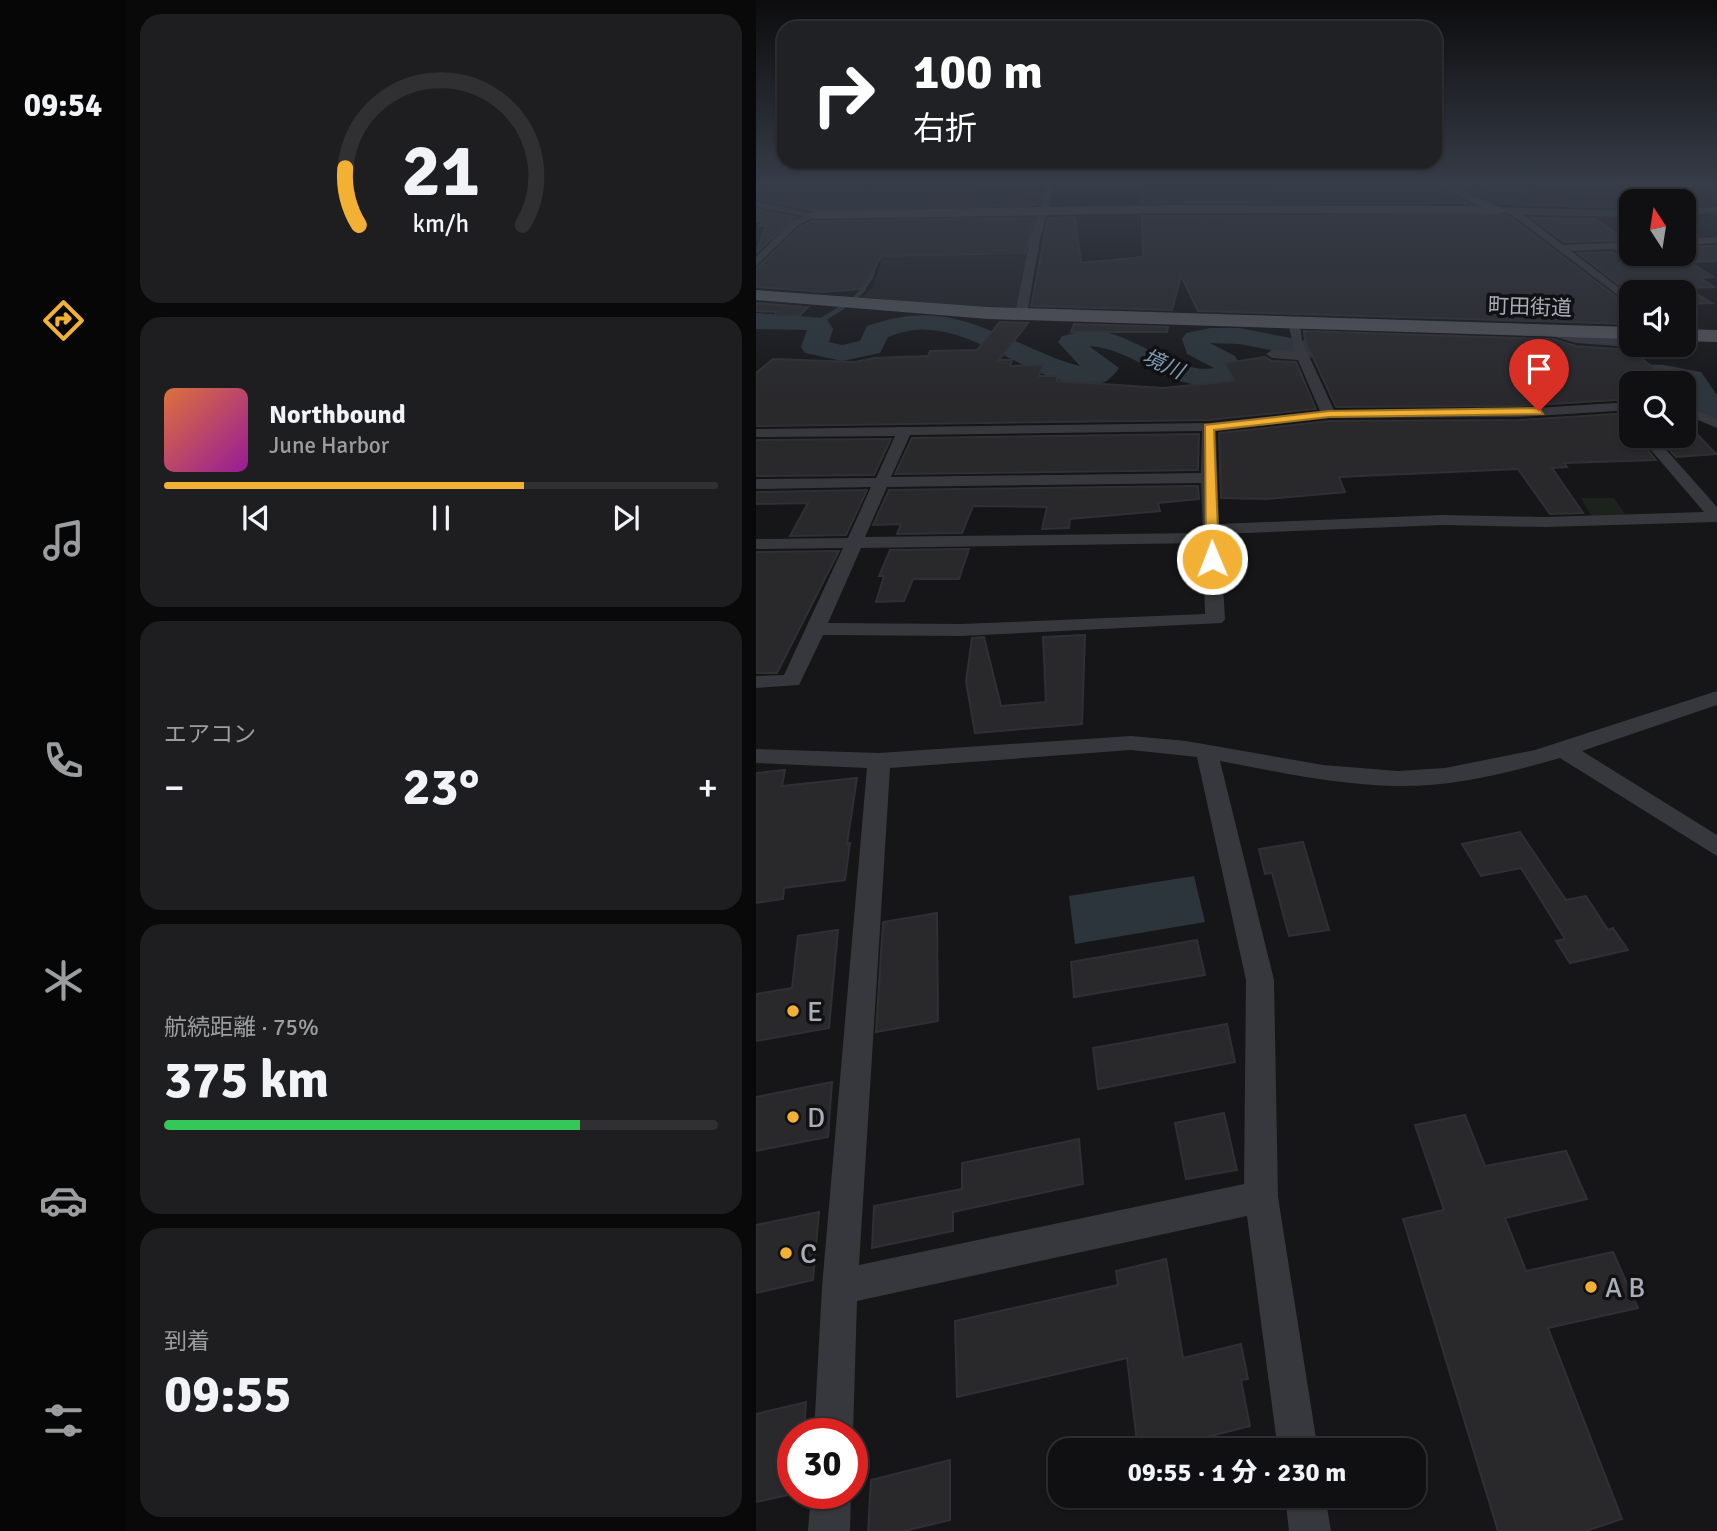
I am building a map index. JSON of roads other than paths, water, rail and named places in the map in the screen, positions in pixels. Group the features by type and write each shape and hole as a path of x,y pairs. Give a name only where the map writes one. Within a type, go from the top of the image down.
{"main road":[{"name":"町田街道","path":"756,295 1021,314 1298,343 1548,331 1619,333"},
{"path":"1696,337 1717,336"}],"street":[{"path":"1021,314 1032,256"},
{"path":"1572,256 1619,293"},
{"path":"1548,331 1576,339 1619,342"},
{"path":"1272,354 1298,343 1329,414"},
{"path":"756,433 1209,427 1329,414 1519,412 1619,406"},
{"path":"1696,414 1717,424"},
{"path":"818,629 961,630 1215,619 1209,427"},
{"path":"756,682 792,681 818,629 904,432"},
{"path":"756,544 1212,533 1442,520 1545,522 1717,517 1657,448"},
{"path":"756,484 1209,478"},
{"path":"756,756 879,761 1131,743 1163,744 1352,776 1414,778 1496,769 1717,698"},
{"path":"1563,749 1717,847"},
{"path":"1207,752 1261,988 1261,1197 1296,1438"},
{"path":"834,1418 840,1287 879,761"},
{"path":"840,1287 1261,1197"},
{"path":"1307,1508 1310,1531"},
{"path":"829,1531 830,1509"}],"waterway":[{"path":"862,291 871,278 878,256"},
{"path":"856,297 862,291"},
{"path":"817,323 843,307"},
{"name":"境川","path":"756,321 817,323 820,329 814,347 842,353 871,347 876,332 903,323 930,322 986,338 1068,372 1094,377 1105,368 1084,357 1071,342 1092,338 1110,341 1177,372 1194,377 1211,377 1230,372 1225,362 1197,348 1195,339 1210,336 1239,336 1312,350 1359,351 1375,357"},
{"name":"境川","path":"1592,371 1664,373 1691,378 1712,409 1717,411"}],"place":[{"name":"E","path":"793,1011"},
{"name":"D","path":"793,1117"},
{"name":"C","path":"786,1253"},
{"name":"A B","path":"1591,1287"}]}
